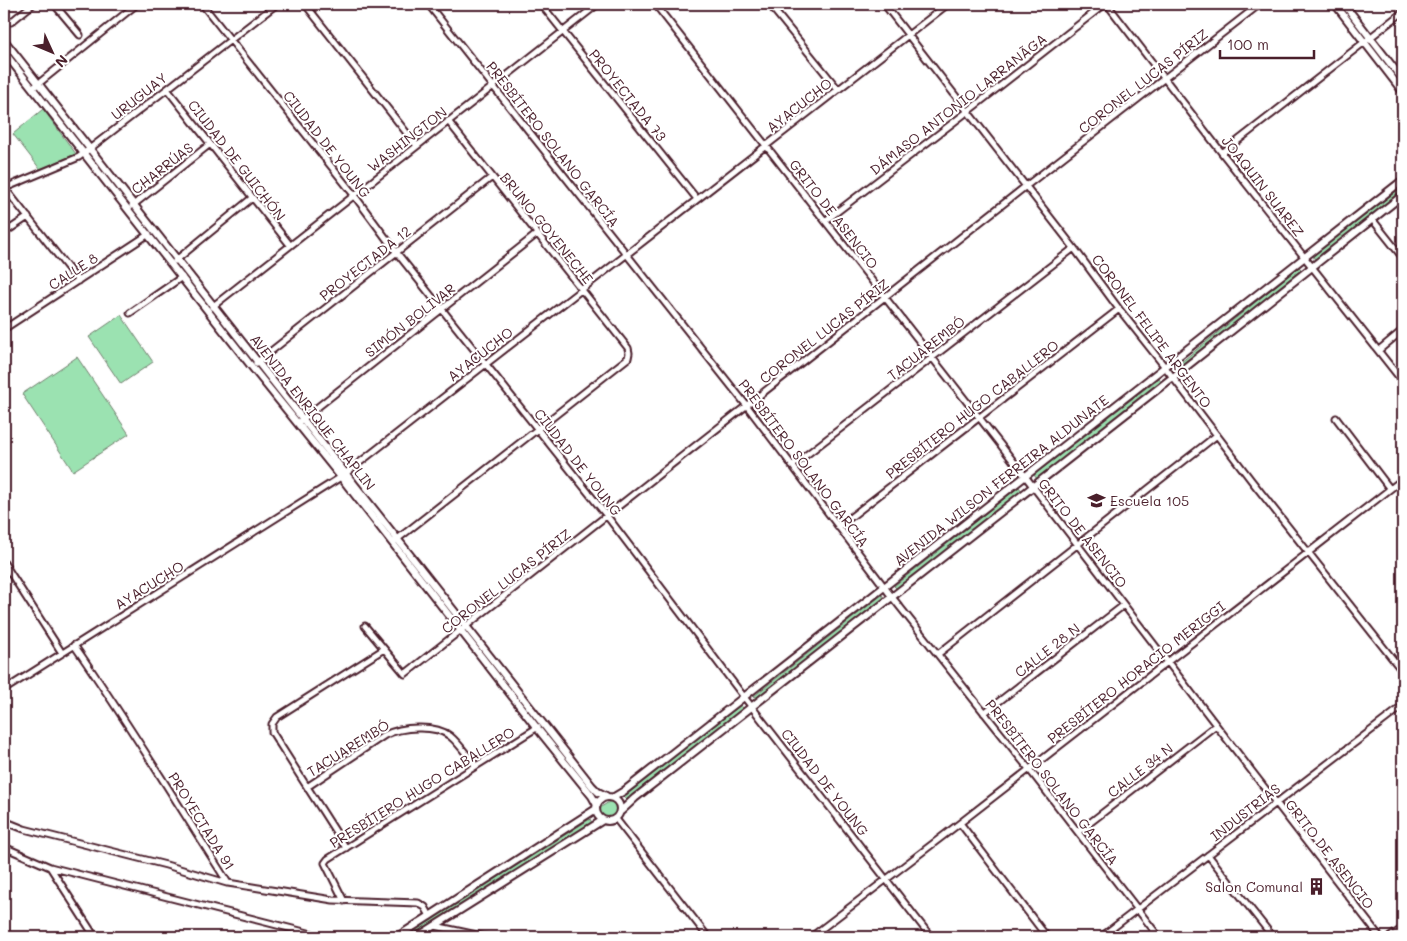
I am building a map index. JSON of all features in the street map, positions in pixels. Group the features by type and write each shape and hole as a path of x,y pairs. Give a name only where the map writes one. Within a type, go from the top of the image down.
{"street":[{"path":"11,22 33,4"},
{"path":"54,4 80,35"},
{"path":"35,86 137,4"},
{"name":"CIUDAD DE YOUNG","path":"202,4 354,195 397,253 607,516 744,697 931,937"},
{"name":"URUGUAY","path":"5,187 79,157 277,4"},
{"path":"305,4 417,146"},
{"name":"PRESBÍTERO SOLANO GARCÍA","path":"428,4 747,406 892,597 1029,769 1159,937"},
{"name":"PROYECTADA 73","path":"541,4 696,199"},
{"name":"WASHINGTON","path":"210,308 598,4"},
{"name":"GRITO DE ASENCIO","path":"654,4 1025,476 1380,937"},
{"path":"768,4 838,89"},
{"name":"CORONEL FELIPE ARGENTO","path":"884,4 1074,248 1119,309 1403,672"},
{"name":"AYACUCHO","path":"4,690 343,475 948,4"},
{"name":"JOAQUIN SUAREZ","path":"1106,4 1403,382"},
{"name":"DÁMASO ANTONIO LARRANÃGA","path":"825,221 1106,4"},
{"name":"CORONEL LUCAS PÍRIZ","path":"365,626 405,674 1260,4"},
{"path":"1335,4 1403,80"},
{"path":"1344,4 1403,92"},
{"path":"1222,153 1403,12"},
{"name":"AVENIDA ENRIQUE CHAPLIN","path":"4,40 84,153 174,261 540,726 592,796 596,807"},
{"name":"AVENIDA ENRIQUE CHAPLIN","path":"4,52 90,149 130,207"},
{"name":"CIUDAD DE GUICHÓN","path":"167,89 290,245"},
{"name":"BRUNO GOYENECHE","path":"448,121 628,348 628,358 538,429"},
{"name":"CHARRÚAS","path":"130,207 210,144"},
{"name":"PROYECTADA 12","path":"255,364 492,177"},
{"name":"AVENIDA WILSON FERREIRA ALDUNATE","path":"614,797 885,587 1403,180"},
{"path":"5,187 78,281"},
{"name":"AVENIDA WILSON FERREIRA ALDUNATE","path":"621,811 635,798 1173,377 1403,194"},
{"path":"174,261 252,198"},
{"path":"4,233 28,217"},
{"path":"1372,219 1403,258"},
{"name":"CALLE 8","path":"4,329 151,233"},
{"name":"SIMÓN BOLIVAR","path":"300,421 537,234"},
{"name":"TACUAREMBÓ","path":"792,466 1074,248"},
{"name":"AVENIDA ENRIQUE CHAPLIN","path":"174,261 182,277 210,308"},
{"path":"130,313 182,277"},
{"name":"PRESBÍTERO HUGO CABALLERO","path":"838,527 1119,309"},
{"path":"1379,350 1403,330"},
{"path":"1336,418 1390,489"},
{"path":"395,541 538,429"},
{"path":"938,654 1217,435"},
{"name":"PRESBÍTERO HORACIO MERIGGI","path":"811,937 1403,478"},
{"path":"4,563 62,653"},
{"name":"CALLE 28 N","path":"984,713 1124,606"},
{"name":"PROYECTADA 91","path":"74,646 123,717 228,883 344,901 418,903 425,907 430,916"},
{"path":"346,848 272,732 272,724 277,717 384,649"},
{"name":"INDUSTRIAS","path":"1101,937 1403,706"},
{"name":"CALLE 34 N","path":"1078,832 1216,725"},
{"name":"AVENIDA ENRIQUE CHAPLIN","path":"540,726 592,786 606,796"},
{"name":"PRESBÍTERO HUGO CABALLERO","path":"344,901 325,864 328,859 540,726"},
{"name":"TACUAREMBÓ","path":"307,787 385,735 402,729 418,728 446,733 476,766"},
{"path":"397,937 596,807 600,799 606,796 614,797 620,803 621,811 616,818 610,821 603,820 598,816 596,807"},
{"path":"616,818 708,937"},
{"path":"417,937 603,820"},
{"path":"4,822 228,883"},
{"path":"960,823 1047,937"},
{"path":"4,847 50,867 324,937"},
{"path":"1208,855 1273,937"},
{"path":"50,867 95,937"},
{"path":"435,926 486,937"},
{"path":"1390,937 1403,928"}],"green space":[{"path":"43,109 76,154 40,169 13,134"},
{"path":"1403,186 1403,191 1315,260 1313,256"},
{"path":"1299,267 1302,270 1177,370 1175,367"},
{"path":"121,315 153,362 121,384 89,337"},
{"path":"77,357 129,434 73,471 22,394"},
{"path":"1159,378 1162,382 1037,479 1034,475"},
{"path":"1019,487 1022,491 897,589 894,586"},
{"path":"882,595 885,599 756,699 754,696"},
{"path":"741,705 743,709 626,800 623,796"},
{"path":"609,802 617,803 617,810 613,816 603,816 600,814 601,807"},
{"path":"590,819 592,823 412,937 404,937"}],"place":[{"name":"Escuela 105","path":"1096,500"},
{"name":"Salon Comunal","path":"1317,886"}]}
